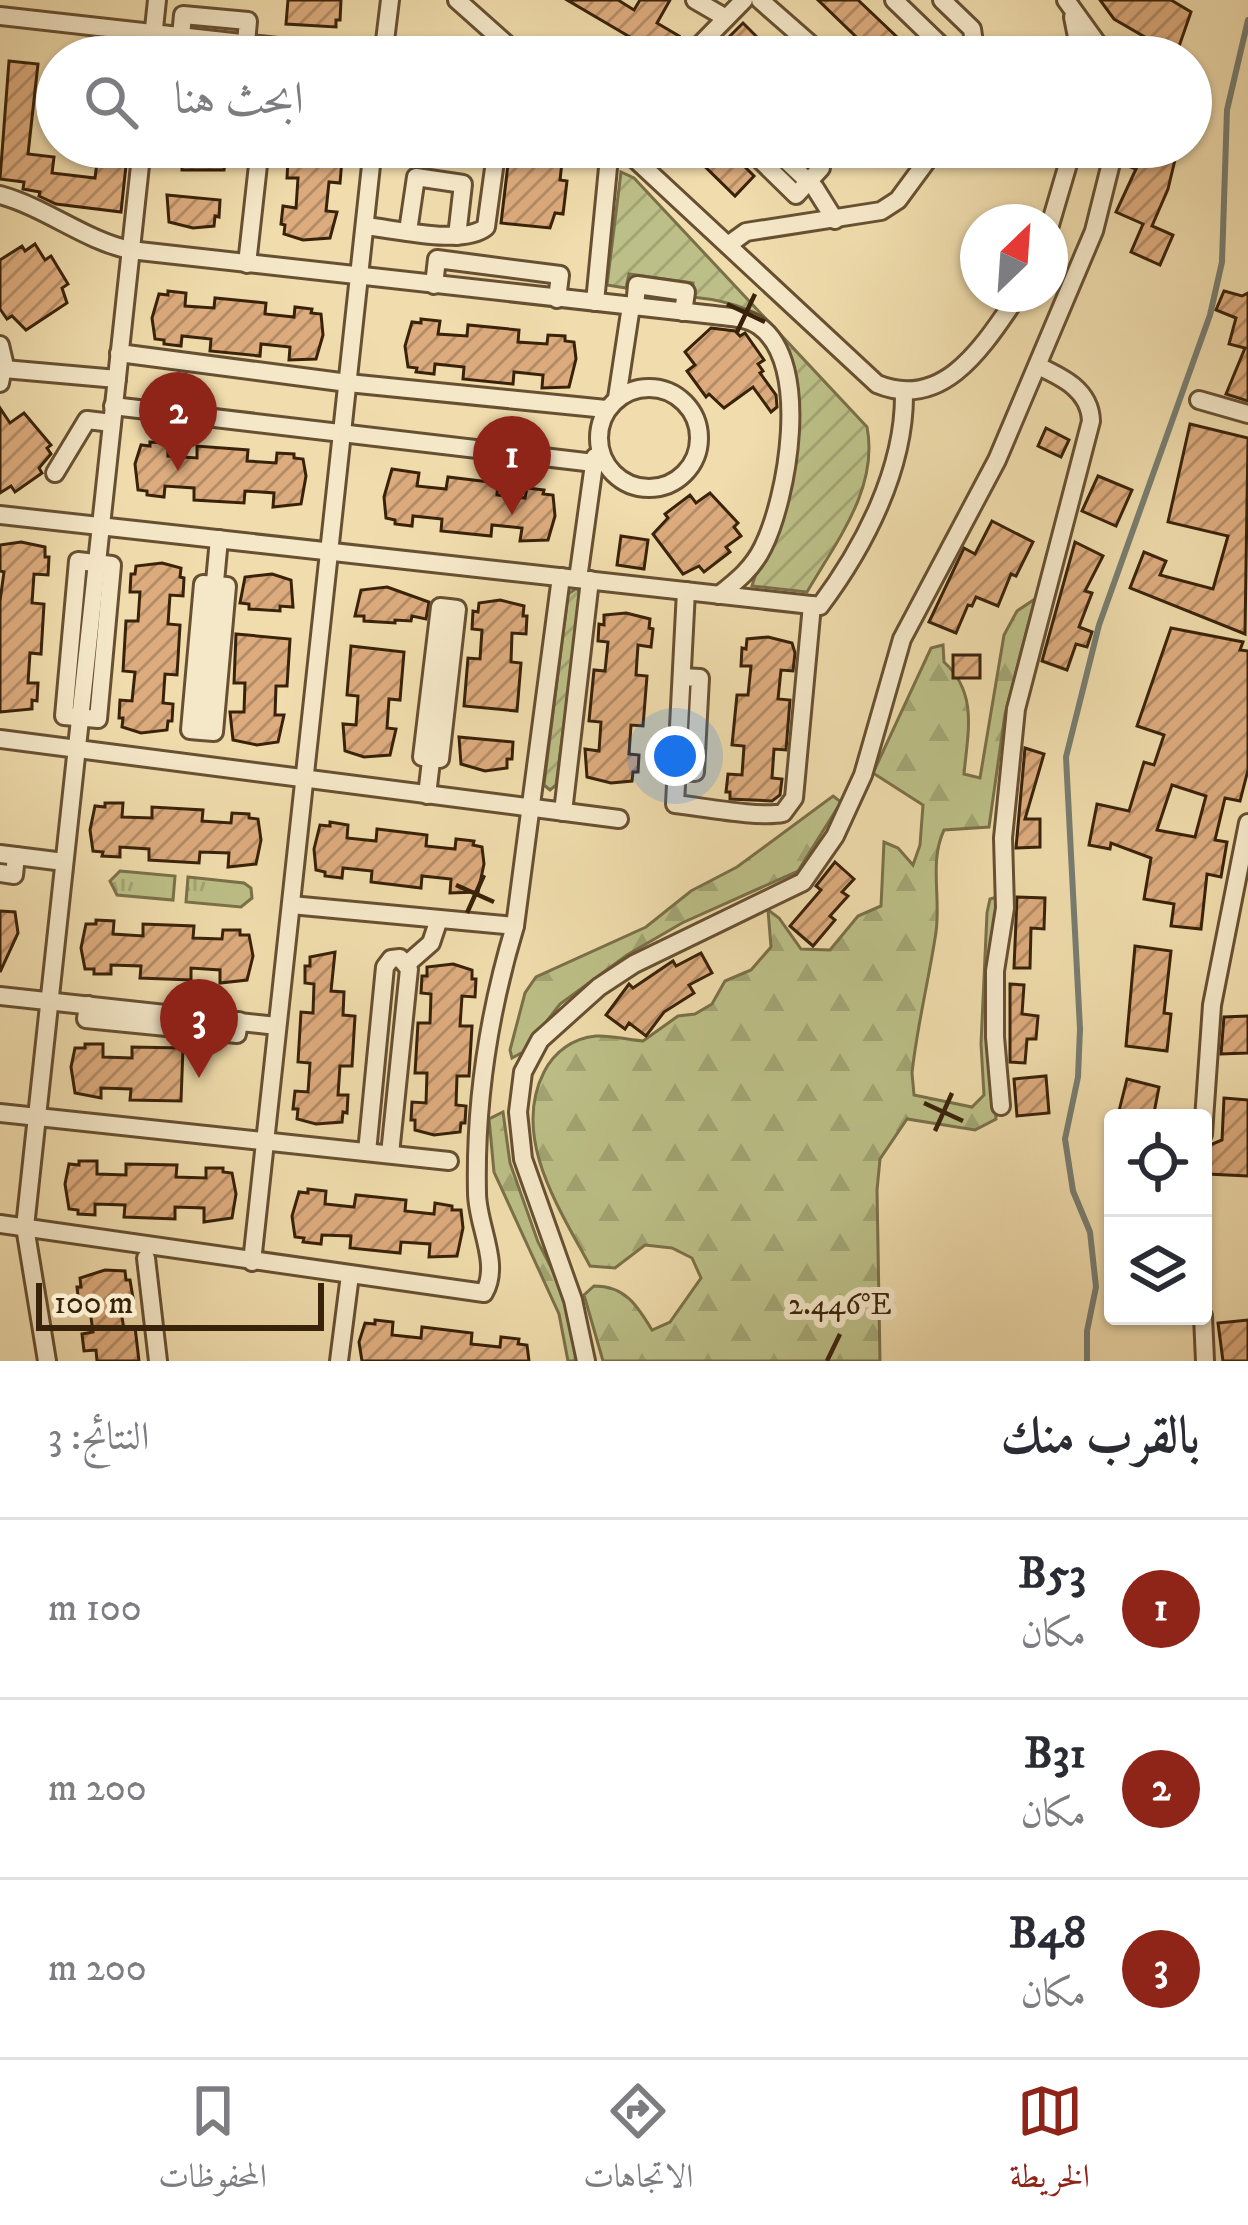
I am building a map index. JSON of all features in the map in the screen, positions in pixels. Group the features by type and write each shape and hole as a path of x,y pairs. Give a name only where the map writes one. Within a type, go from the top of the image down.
{"street":[{"path":"154,36 158,0"},
{"path":"386,36 390,0"},
{"path":"457,0 497,36"},
{"path":"695,0 726,18"},
{"path":"708,36 744,0"},
{"path":"760,0 801,36"},
{"path":"894,0 931,36"},
{"path":"942,0 972,28 973,36"},
{"path":"1068,3 1077,36"},
{"path":"1068,3 1092,36"},
{"path":"0,16 181,36"},
{"path":"97,563 140,168"},
{"path":"248,168 243,209 263,212 268,168"},
{"path":"247,264 258,168"},
{"path":"252,1262 372,168"},
{"path":"365,226 472,237 486,227 494,168"},
{"path":"595,302 608,168"},
{"path":"645,168 878,384 904,393 945,382 1006,312"},
{"path":"768,168 796,195 821,168"},
{"path":"794,168 835,220"},
{"path":"728,245 746,232 881,211 898,200 920,168"},
{"path":"1056,204 1067,168"},
{"path":"586,1361 573,1300 523,1159 518,1112 524,1072 540,1040 599,987 634,964 803,882 835,836 863,775 902,639 998,460 1094,231 1110,168"},
{"path":"408,231 416,178 463,184 457,236"},
{"path":"0,195 60,218 106,245 130,250 744,319 760,326 783,358 788,380 788,434 777,510 750,568 719,595"},
{"path":"434,285 437,259 560,275 557,298"},
{"path":"0,1224 484,1293 490,1282 477,1200 477,1160 494,1000 515,926 598,438 612,404 633,306"},
{"path":"0,345 2,376 117,379"},
{"path":"119,353 348,383 612,404 646,387"},
{"path":"598,438 604,461 626,482 656,488 683,475 698,448 695,418 675,394 646,387 631,372 624,354"},
{"path":"1001,1106 995,971 1005,908 1003,838 1016,710 1091,421 1079,390 1038,366"},
{"path":"0,515 820,606 881,502 905,411 904,393"},
{"path":"1199,400 1248,414"},
{"path":"55,473 76,420 113,415 342,434 595,463"},
{"path":"202,731 190,730 203,584 214,585 219,539"},
{"path":"78,561 97,563 112,565 98,719 64,716 78,561"},
{"path":"563,812 577,579"},
{"path":"686,591 682,677 700,678 694,772 677,771 675,804 756,815 777,815 789,809 794,798 812,605"},
{"path":"427,795 431,758 422,757 440,607 449,608"},
{"path":"47,1361 25,1227 80,717"},
{"path":"0,739 619,820"},
{"path":"1205,1109 1212,1005 1248,823"},
{"path":"0,873 14,875 8,855 64,862"},
{"path":"291,905 515,926"},
{"path":"390,1154 407,964 431,944 439,919"},
{"path":"367,1152 385,967 395,958 407,964"},
{"path":"0,996 278,1026"},
{"path":"4,1112 448,1161"},
{"path":"146,1258 158,1361"},
{"path":"339,1361 350,1275"},
{"path":"1203,1325 1205,1361"}],"green space":[{"path":"621,172 634,178 867,427 869,450 861,493 807,592 752,586 784,512 791,482 795,397 787,351 778,334 746,309 692,297 693,283 629,274 626,288 607,285"},
{"path":"577,588 581,595 556,785 550,790 544,785 568,594"},
{"path":"1035,599 1005,714 989,827 944,830 940,842 936,932 912,1073 914,1095 972,1107 984,1095 981,1044 987,913 990,899 997,897 991,1040 996,1119 975,1130 907,1119 880,1159 880,1361 603,1361 584,1295 594,1286 614,1289 629,1299 652,1330 670,1322 701,1278 692,1258 672,1248 645,1245 615,1268 590,1266 553,1196 536,1147 535,1097 544,1072 572,1043 602,1036 643,1041 678,1016 695,1014 712,1004 725,981 751,970 771,947 768,910 801,949 830,950 858,916 881,906 884,842 898,848 913,865 920,845 923,805 873,773 931,648 943,645 944,662 962,687 968,714 964,774 980,778 1004,635 1017,611"},
{"path":"833,796 841,802 798,871 682,923 627,955 560,1004 523,1052 512,1058 525,993 536,977 646,927 691,891 737,867"},
{"path":"120,871 175,876 173,900 117,895 110,881"},
{"path":"188,877 244,883 251,888 252,898 241,907 186,902"},
{"path":"503,1112 510,1163 538,1242 570,1304 580,1361 568,1361 559,1314 494,1172 489,1119"}],"building":[{"path":"288,0 341,0 340,20 336,27 286,24"},
{"path":"567,0 618,0 634,10 640,0 670,0 657,23 679,36 628,36"},
{"path":"818,0 858,0 896,36 855,36"},
{"path":"1100,0 1171,0 1191,12 1183,36 1143,36 1114,19"},
{"path":"743,23 756,36 730,36"},
{"path":"9,61 36,64 28,154 36,155 36,168 95,178 96,168 126,168 121,212 56,204 39,196 40,192 23,189 24,182 0,179"},
{"path":"288,168 341,168 340,183 329,182 326,211 337,212 330,238 303,240 284,234 283,206 296,208 298,178 287,178"},
{"path":"508,168 561,168 560,180 567,181 563,214 555,213 550,228 501,223"},
{"path":"706,168 746,168 754,176 735,196"},
{"path":"1173,168 1152,226 1173,235 1160,265 1131,252 1143,224 1116,212 1136,169"},
{"path":"167,195 220,200 219,217 215,216 214,226 193,228 169,222"},
{"path":"35,244 45,260 51,256 68,284 62,288 67,303 26,330 0,309 0,260"},
{"path":"168,291 186,293 185,306 214,308 215,298 266,303 265,314 294,317 295,307 312,309 311,313 321,314 323,335 316,359 289,360 290,347 261,344 260,356 210,351 211,339 182,336 181,346 164,344 155,339 152,318 159,294 168,295"},
{"path":"1224,291 1248,293 1248,401 1226,394 1245,348 1229,344 1236,318 1216,310"},
{"path":"421,319 440,321 438,334 467,336 468,325 519,330 518,342 547,344 548,335 565,336 565,341 574,342 576,359 569,387 542,388 543,375 514,372 513,384 463,379 464,367 435,364 434,374 416,372 417,368 408,367 405,346 412,322 421,323"},
{"path":"711,328 740,336 745,333 764,360 758,364 760,373 776,395 777,407 771,412 753,387 724,408 709,394 706,397 687,371 695,365 685,352"},
{"path":"0,408 10,423 24,413 51,445 47,448 51,454 39,468 42,473 15,492 11,486 0,493"},
{"path":"1190,424 1248,438 1245,634 1130,588 1144,552 1166,561 1160,575 1213,589 1228,536 1168,522"},
{"path":"1046,428 1069,440 1061,457 1038,446"},
{"path":"150,442 168,443 168,456 197,458 197,446 248,450 247,461 276,463 277,453 294,454 303,459 306,476 301,504 273,507 274,493 245,491 244,503 194,500 194,488 165,486 164,497 147,495 138,490 135,464 141,445 150,446"},
{"path":"392,469 419,473 417,486 446,489 448,477 498,483 497,495 525,498 527,488 544,490 543,494 553,495 555,516 548,540 520,541 522,528 492,525 491,536 441,531 442,519 413,516 412,526 395,524 386,518 384,497"},
{"path":"1098,476 1132,490 1116,526 1082,511"},
{"path":"710,493 738,523 734,527 741,536 726,547 730,552 704,572 699,566 683,574 653,534 668,518 665,514 690,495 696,503"},
{"path":"992,521 1033,542 1016,576 1011,574 998,606 976,597 956,633 929,622 964,548 975,554"},
{"path":"621,536 648,540 644,569 617,565"},
{"path":"21,542 45,547 45,557 49,557 48,575 34,574 32,603 44,604 41,654 30,653 28,683 38,683 37,701 32,700 32,709 0,712 4,572 0,571 0,545"},
{"path":"1075,542 1103,556 1085,591 1092,593 1079,627 1092,632 1087,647 1076,644 1067,670 1042,661"},
{"path":"162,563 181,568 184,578 183,596 170,595 168,624 180,625 177,675 165,674 163,703 173,704 172,721 167,730 141,733 122,727 123,718 119,718 120,700 132,701 135,672 123,671 126,621 138,621 140,592 130,592 131,574 136,566"},
{"path":"272,574 291,580 293,607 249,609 249,604 240,603 245,577"},
{"path":"387,587 429,602 426,619 412,616 411,621 395,623 355,616 361,590"},
{"path":"500,600 524,606 523,616 527,616 526,634 512,633 511,662 521,663 517,711 464,706 468,658 480,659 482,630 472,629 473,611 478,612 479,603"},
{"path":"626,613 650,619 653,629 651,647 638,645 636,675 647,676 643,726 631,725 629,754 639,755 638,772 633,772 632,781 611,783 587,777 585,749 599,751 601,722 589,721 594,670 605,671 608,642 598,641 599,624 604,625 604,615"},
{"path":"1171,628 1243,642 1240,650 1248,651 1248,770 1240,801 1225,798 1215,840 1227,842 1221,877 1207,874 1201,929 1171,926 1174,904 1144,899 1151,858 1111,843 1110,849 1089,845 1097,804 1129,811 1144,762 1154,765 1164,735 1137,726","holes":["1172,785 1206,796 1195,837 1157,830"]},
{"path":"236,634 290,639 287,686 276,686 275,715 284,715 278,742 257,745 233,740 230,712 244,712 245,683 234,683"},
{"path":"768,637 792,643 795,653 793,671 781,670 778,699 790,700 786,750 774,749 772,778 782,779 780,795 772,801 730,799 728,774 742,775 744,746 732,745 737,695 748,695 751,666 741,666 742,648 746,649 747,639"},
{"path":"351,646 404,652 400,700 389,699 387,728 396,729 390,755 364,757 345,751 343,724 356,725 358,696 347,695"},
{"path":"953,655 980,655 980,678 953,678"},
{"path":"459,737 513,742 512,759 507,759 507,768 485,771 461,764"},
{"path":"1025,748 1044,754 1025,819 1040,819 1040,847 1016,848"},
{"path":"105,803 123,803 122,817 152,818 152,807 203,810 202,821 231,823 232,813 249,814 258,819 261,840 256,864 228,867 229,853 200,852 199,863 149,860 149,849 120,847 120,857 102,856 103,852 93,851 90,830 95,806 105,807"},
{"path":"330,822 348,825 347,838 376,841 377,829 427,835 426,846 455,849 456,839 474,841 473,845 482,847 484,864 478,892 450,893 451,879 422,876 421,888 371,882 372,871 343,868 342,878 325,876 316,870 314,849 320,825 330,826"},
{"path":"835,862 854,879 842,892 848,896 830,916 835,920 813,946 790,926 821,890 816,886"},
{"path":"1017,897 1045,898 1044,929 1031,928 1030,968 1014,968"},
{"path":"0,911 15,912 18,933 0,972"},
{"path":"96,920 114,921 113,934 143,936 143,924 194,926 193,938 222,939 223,930 240,930 240,935 249,935 253,956 247,980 220,983 220,970 191,968 191,980 140,978 141,966 111,965 111,974 94,974 94,969 85,969 81,948 86,924 96,924"},
{"path":"1135,946 1171,951 1164,1013 1171,1014 1167,1051 1126,1046"},
{"path":"335,952 331,991 344,992 343,1015 355,1016 352,1066 340,1066 338,1095 348,1095 347,1113 343,1112 342,1122 316,1124 297,1119 298,1109 293,1109 295,1091 308,1092 310,1063 298,1062 301,1012 313,1013 314,984 305,983 305,966 310,966 310,957"},
{"path":"701,953 712,973 689,985 694,993 664,1012 646,1036 629,1023 625,1029 606,1015 629,984 633,988 673,961 676,966"},
{"path":"453,964 472,970 472,979 476,979 475,997 462,996 460,1026 472,1026 469,1076 457,1076 456,1105 466,1106 465,1123 460,1132 434,1135 415,1130 415,1120 411,1120 412,1102 426,1103 427,1073 415,1073 418,1023 430,1023 431,994 421,993 422,976 427,976 427,967"},
{"path":"1010,984 1024,985 1022,1014 1038,1016 1036,1039 1027,1039 1025,1063 1010,1062"},
{"path":"1248,1016 1248,1053 1221,1054 1224,1017"},
{"path":"85,1044 103,1044 103,1057 132,1058 132,1047 183,1048 181,1101 130,1100 131,1089 101,1088 101,1098 75,1093 71,1067 75,1048 85,1048"},
{"path":"1046,1076 1049,1113 1017,1116 1014,1079"},
{"path":"1127,1079 1159,1087 1155,1109 1120,1109"},
{"path":"1224,1098 1248,1100 1248,1176 1212,1174 1212,1144 1222,1140"},
{"path":"79,1161 97,1161 97,1174 126,1175 126,1164 177,1165 176,1177 206,1178 206,1168 223,1168 232,1173 236,1194 232,1218 204,1222 204,1208 175,1207 175,1219 124,1217 125,1205 95,1204 95,1215 78,1214 69,1209 65,1184 69,1164 79,1165"},
{"path":"308,1189 326,1191 325,1204 354,1207 356,1195 406,1200 405,1211 434,1214 435,1203 461,1210 457,1256 429,1257 430,1244 401,1242 400,1253 350,1248 351,1236 322,1235 321,1244 303,1242 304,1238 295,1237 292,1216 299,1192 308,1193"},
{"path":"105,1270 125,1271 130,1280 133,1298 119,1300 124,1329 135,1327 139,1361 97,1361 96,1350 84,1351 82,1334 93,1332 89,1303 79,1305 77,1287 81,1287 80,1278"},
{"path":"375,1320 393,1322 392,1335 421,1338 422,1327 472,1333 471,1344 500,1347 501,1337 519,1339 518,1344 527,1345 529,1361 362,1361 359,1342 365,1323 375,1324"},
{"path":"1248,1320 1248,1361 1223,1361 1218,1323"}],"waterway":[{"path":"1087,1361 1087,1331 1096,1287 1090,1232 1073,1191 1065,1139 1078,1077 1080,1029 1066,757 1099,625 1210,315 1222,262 1227,110 1248,20"}],"place":[{"name":"B31","path":"178,471"},
{"name":"B53","path":"512,515"},
{"name":"B48","path":"199,1078"}]}
